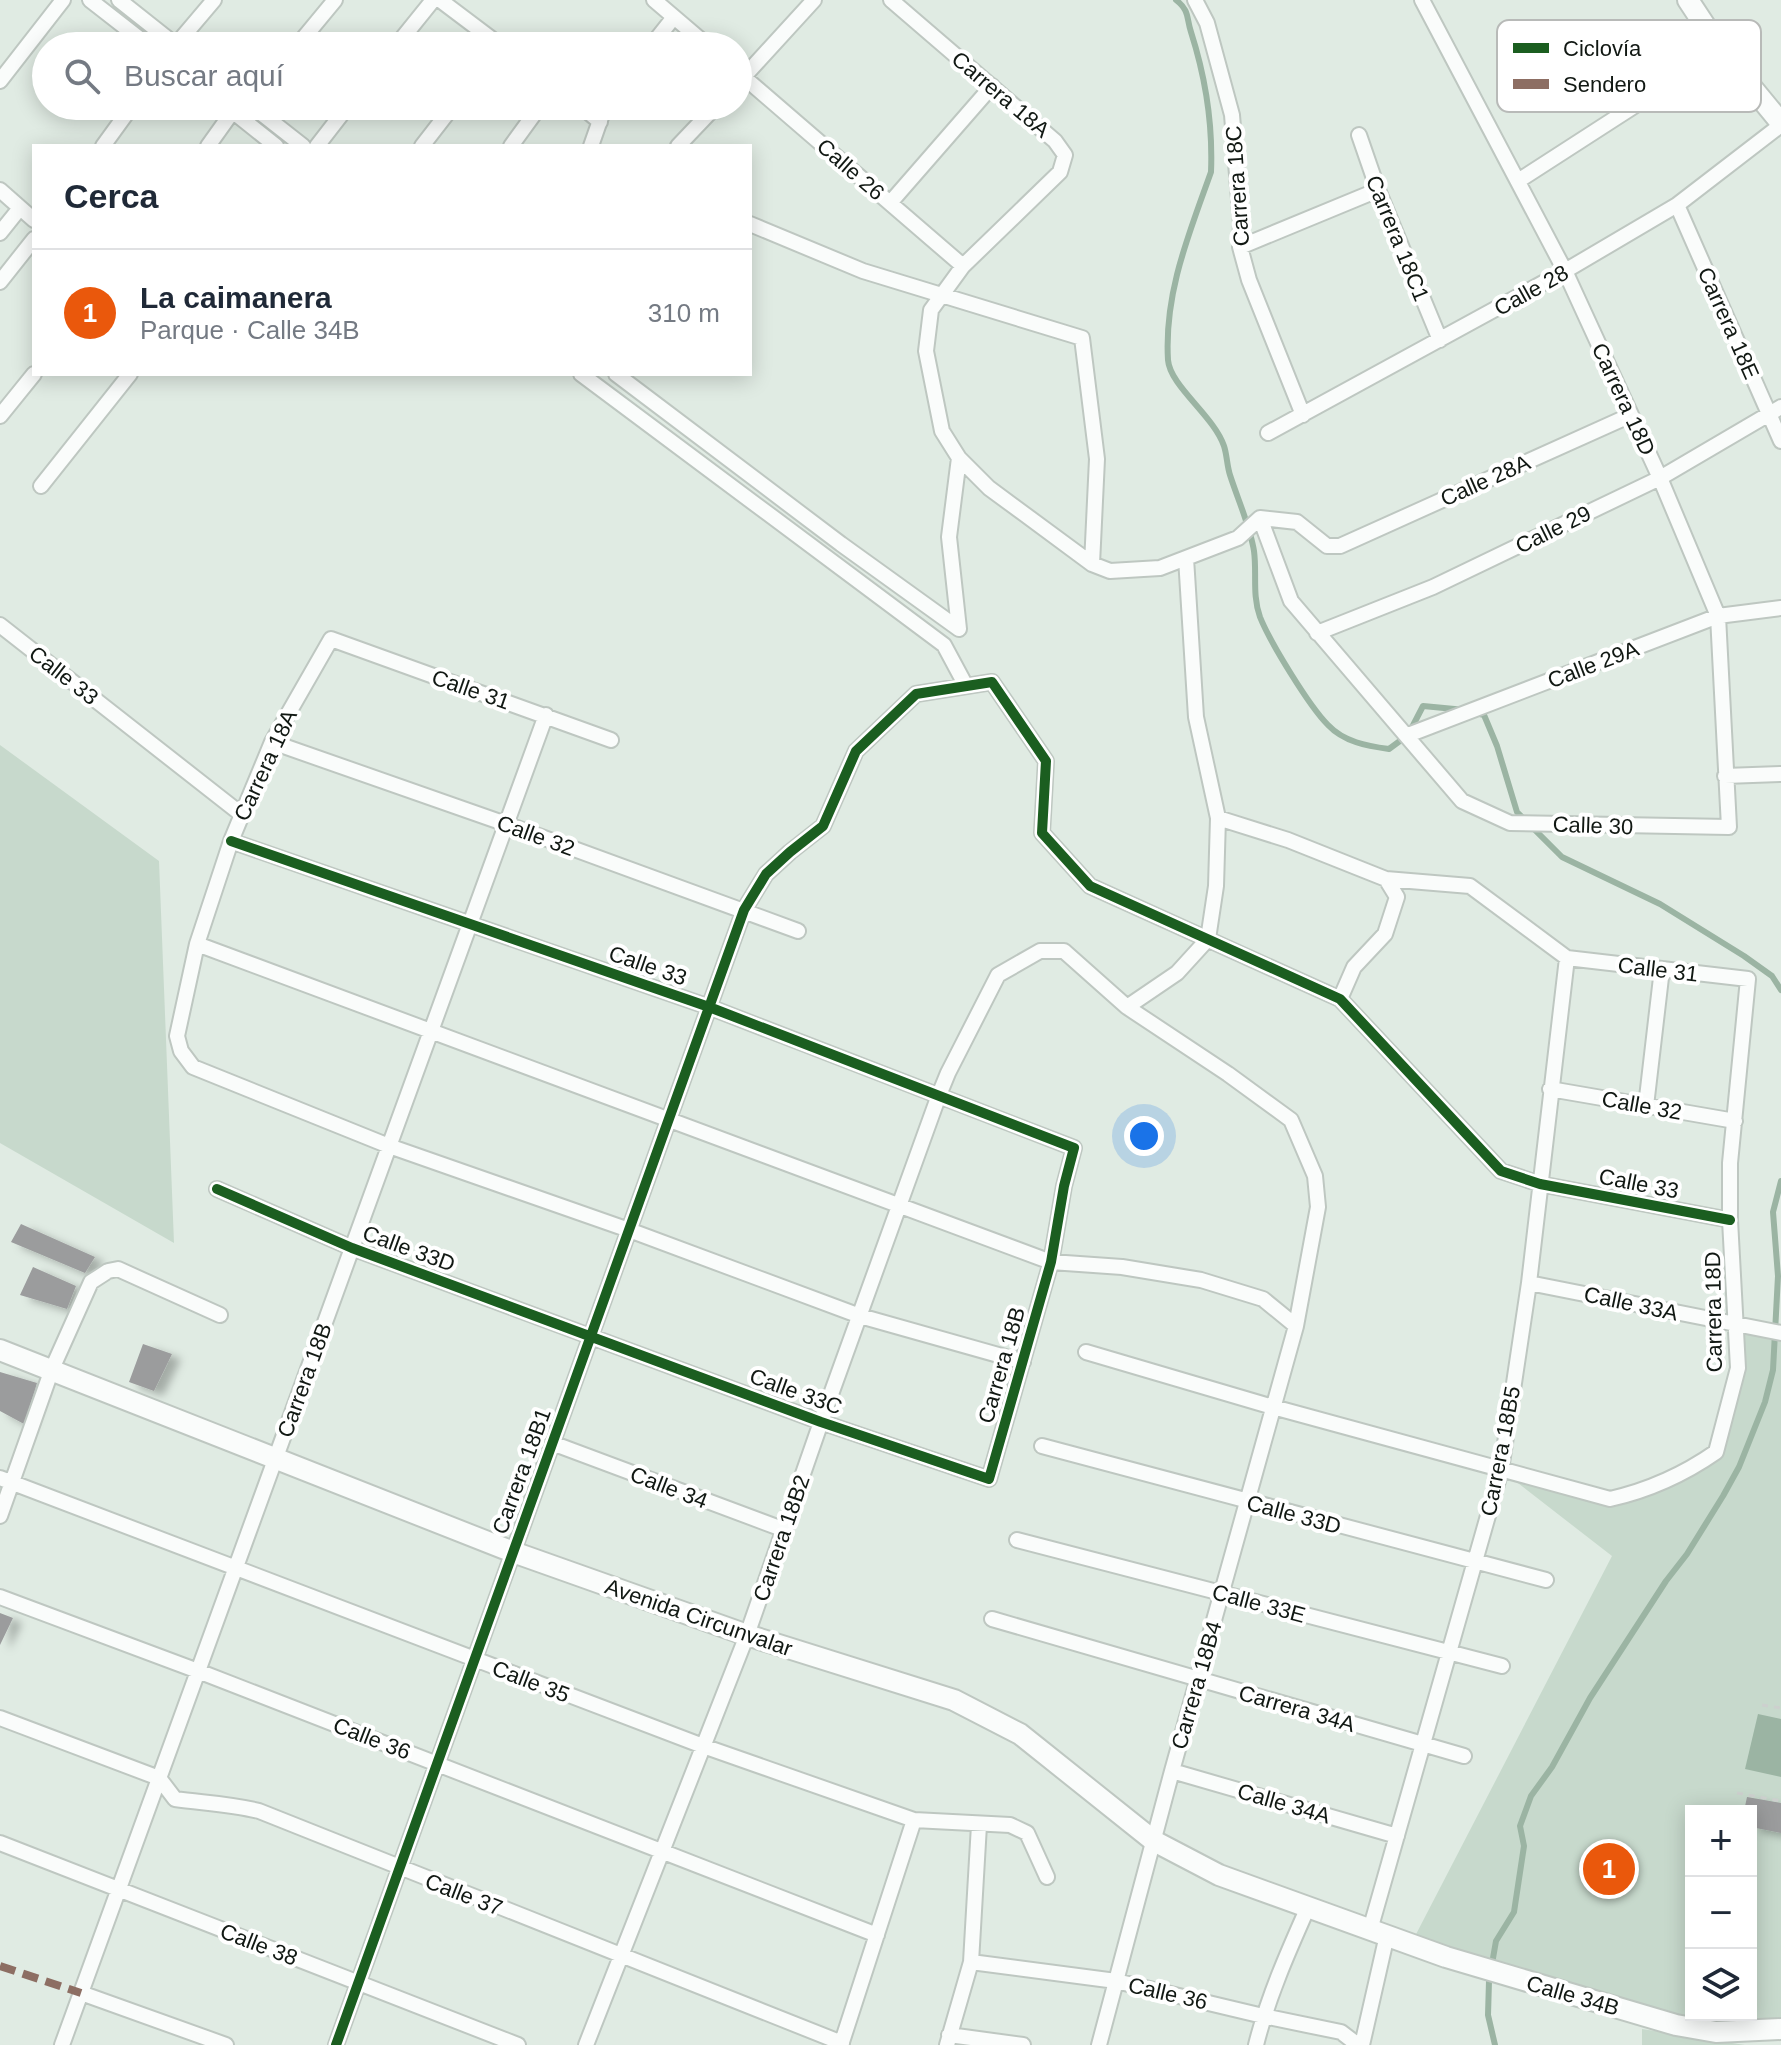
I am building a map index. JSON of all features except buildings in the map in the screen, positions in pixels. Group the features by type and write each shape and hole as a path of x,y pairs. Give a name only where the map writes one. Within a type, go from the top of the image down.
{"main road":[{"path":"1688,0 1701,20"},
{"path":"1761,99 1781,124"},
{"name":"Avenida Circunvalar","path":"0,1350 513,1552 747,1635 954,1700 1020,1734 1154,1841 1219,1875 1378,1932"},
{"name":"Calle 34B","path":"1378,1932 1446,1957 1676,2025 1716,2032 1781,2029"}],"street":[{"path":"38,32 63,0"},
{"path":"90,0 131,32"},
{"path":"119,0 159,32"},
{"path":"188,32 214,0"},
{"path":"309,32 335,0"},
{"path":"407,32 433,0"},
{"path":"440,0 482,32"},
{"path":"654,0 692,32"},
{"path":"752,65 814,0"},
{"name":"Carrera 18A","path":"891,0 1055,141 1065,155 1060,172 963,266"},
{"name":"Carrera 18C","path":"1195,0 1207,23 1232,115 1241,223 1240,247 1249,280 1303,415"},
{"name":"Carrera 18D","path":"1422,0 1565,271 1660,478 1718,616 1729,827"},
{"path":"662,32 674,17"},
{"path":"0,81 32,40"},
{"path":"890,203 992,86"},
{"name":"Calle 26","path":"752,88 963,266"},
{"path":"1518,181 1625,112"},
{"path":"104,144 122,120"},
{"path":"209,144 223,120"},
{"path":"244,120 274,144"},
{"path":"270,120 300,144"},
{"path":"319,144 337,120"},
{"path":"424,144 442,120"},
{"path":"512,144 530,120"},
{"path":"592,144 600,122 598,120"},
{"path":"680,144 703,120"},
{"name":"Calle 28","path":"1268,433 1565,271 1677,205 1781,124"},
{"name":"Carrera 18C1","path":"1359,135 1378,190 1440,340"},
{"path":"0,190 32,218"},
{"path":"1240,247 1378,190"},
{"name":"Carrera 18E","path":"1677,205 1775,410 1781,441"},
{"path":"0,233 20,208"},
{"path":"752,225 863,271 1082,338 1097,459 1092,564"},
{"path":"0,282 32,242"},
{"path":"963,266 931,310 926,351 942,431 959,458 989,488 1092,564 1110,571 1160,568 1238,538 1260,518 1291,601 1408,735"},
{"path":"0,416 32,376"},
{"path":"41,486 128,376"},
{"path":"584,376 944,645 966,686 992,682 1046,761 1042,833 1090,886 1340,999 1354,967 1385,934 1397,897 1386,879"},
{"path":"619,376 959,629 949,537 959,458"},
{"name":"Calle 29","path":"1317,633 1433,587 1660,478 1775,410"},
{"name":"Calle 28A","path":"1260,518 1297,522 1327,546 1340,546 1631,415"},
{"path":"1127,1007 1177,973 1208,939 1216,886 1218,818 1196,717 1186,558"},
{"name":"Calle 29A","path":"1408,735 1718,616 1781,608"},
{"name":"Calle 33","path":"0,625 241,814"},
{"name":"Carrera 18A","path":"331,639 272,742 241,814 197,944 177,1036 181,1051 193,1067 389,1146"},
{"name":"Calle 31","path":"331,639 611,740"},
{"name":"Carrera 18B1","path":"336,2045 744,910 766,874 823,826 856,751 916,694 966,686"},
{"name":"Carrera 18B","path":"62,2045 546,715"},
{"name":"Calle 30","path":"1408,735 1462,801 1510,823 1729,827"},
{"name":"Calle 32","path":"272,742 798,931"},
{"path":"1725,776 1781,774"},
{"path":"1218,818 1288,840 1386,879 1470,886 1567,958"},
{"name":"Calle 33","path":"231,841 709,1007 1074,1148 1051,1262"},
{"path":"197,944 1051,1262 1122,1267 1201,1280 1263,1299 1296,1326"},
{"name":"Carrera 18B2","path":"586,2045 747,1635 939,1095 998,975 1040,951 1064,951 1127,1007"},
{"name":"Calle 31","path":"1567,958 1748,979"},
{"name":"Carrera 18B5","path":"1378,1932 1397,1836 1501,1470 1529,1283 1567,958"},
{"path":"1646,1106 1662,969"},
{"name":"Carrera 18D","path":"1501,1470 1610,1499 1641,1492 1688,1472 1716,1452 1738,1368 1730,1163 1748,979"},
{"name":"Calle 33","path":"1340,999 1501,1171 1540,1184 1730,1220"},
{"name":"Carrera 18B4","path":"1099,2045 1296,1326 1318,1207 1315,1176 1291,1120 1127,1007"},
{"name":"Calle 32","path":"1550,1089 1735,1121"},
{"path":"389,1146 629,1230 860,1316 1023,1362"},
{"name":"Calle 33D","path":"217,1189 352,1248 591,1336"},
{"name":"Carrera 18B","path":"989,1479 1051,1262"},
{"path":"0,1516 6,1480 91,1282 108,1271 118,1269 220,1315"},
{"name":"Calle 33A","path":"1529,1283 1781,1333"},
{"name":"Calle 33C","path":"591,1336 821,1422 989,1479"},
{"path":"1086,1352 1501,1470"},
{"name":"Calle 34","path":"552,1443 785,1530"},
{"name":"Calle 33D","path":"1042,1446 1546,1580"},
{"name":"Calle 35","path":"6,1480 703,1746 914,1820 979,1825"},
{"name":"Calle 33E","path":"1017,1540 1502,1666"},
{"name":"Calle 36","path":"0,1597 877,1935"},
{"name":"Carrera 34A","path":"992,1619 1464,1756"},
{"name":"Calle 37","path":"0,1718 159,1778 175,1799 231,1804 259,1811 842,2044"},
{"name":"Calle 34A","path":"1172,1771 1397,1836"},
{"path":"842,2044 914,1820"},
{"path":"1023,2045 948,2040 971,1962 979,1825 1010,1825 1027,1833 1047,1877"},
{"name":"Calle 38","path":"0,1843 518,2045"},
{"path":"1256,2045 1263,2016 1308,1907"},
{"path":"1360,2045 1378,1932"},
{"name":"Calle 36","path":"971,1962 1116,1981 1341,2032 1360,2045"},
{"path":"81,1993 226,2045"}],"path":[{"path":"1762,1705 1781,1708"},
{"path":"1737,1793 1781,1801"}],"shaded area":[{"path":"0,745 159,861 174,1243 0,1143"},
{"path":"1736,1325 1781,1333 1781,2028 1716,2032 1412,1942 1612,1556 1501,1470 1610,1499 1716,1451 1738,1368"},
{"path":"1758,1714 1781,1719 1781,1777 1745,1769"},
{"path":"1642,2029 1745,2045 1642,2045"}],"waterway":[{"path":"1176,0 1187,14 1201,67 1210,119 1211,172 1174,287 1168,360 1176,380 1211,424 1224,446 1252,542 1260,617 1311,704 1334,731 1349,739 1389,749 1408,735 1423,706 1465,710"},
{"path":"1476,713 1484,715 1497,746 1517,812 1562,857 1660,904 1744,956 1772,976 1781,990"},
{"path":"1495,2045 1488,2015 1489,1981 1496,1941 1514,1912 1524,1846 1520,1826 1531,1796 1552,1767 1590,1698 1723,1496 1739,1467 1765,1402 1773,1370 1778,1276 1773,1212 1781,1181"}],"marked path":[{"path":"0,1966 81,1993"}],"cycle path":[{"path":"336,2045 744,910 766,874 823,826 856,751 916,694 992,682 1046,761 1042,833 1090,886 1340,999 1501,1171 1540,1184 1730,1220"},
{"path":"217,1189 352,1248 821,1422 989,1479 1051,1262 1074,1148 709,1007 231,841"}],"place":[{"name":"La caimanera","path":"1609,1869"}]}
